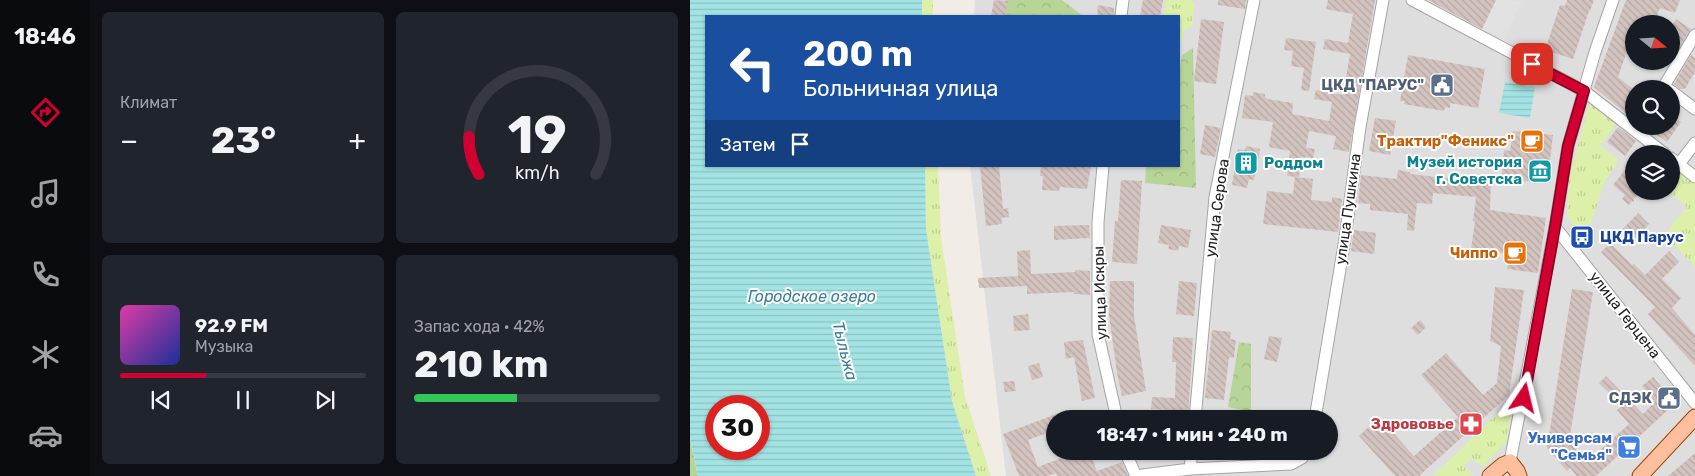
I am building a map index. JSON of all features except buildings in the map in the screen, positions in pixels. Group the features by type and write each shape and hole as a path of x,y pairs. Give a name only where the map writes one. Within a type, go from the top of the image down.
{"main road":[{"path":"1640,476 1695,417"},
{"path":"1490,476 1503,465 1510,462 1518,471 1519,476"}],"street":[{"path":"1121,15 1123,0"},
{"name":"улица Серова","path":"1196,410 1216,197 1254,0"},
{"name":"улица Пушкина","path":"1316,410 1344,245 1360,127 1383,0"},
{"path":"1412,0 1584,91 1654,145"},
{"path":"1510,462 1555,227 1568,146 1595,52 1613,0"},
{"path":"1668,80 1695,35"},
{"path":"1680,98 1695,109"},
{"path":"1680,156 1695,143"},
{"path":"1680,165 1695,177"},
{"name":"улица Искры","path":"1103,167 1098,222 1098,334 1115,410"},
{"name":"улица Герцена","path":"1555,227 1695,403"},
{"path":"1129,460 1136,476 1190,468 1291,464 1298,460"},
{"path":"1190,468 1191,460"}],"shaded area":[{"path":"975,0 1695,0 1695,476 1006,476 970,167 1180,167 1180,15 974,15"},
{"path":"1496,0 1522,1 1504,39 1482,29"}],"green space":[{"path":"922,0 933,0 933,15 922,15"},
{"path":"1006,0 1062,0 1082,15 1002,15"},
{"path":"1166,0 1191,0 1195,4 1192,26 1184,30 1183,40 1180,44 1180,15 1163,15"},
{"path":"1193,48 1196,188 1145,183 1146,167 1180,167 1180,68 1182,55"},
{"path":"1591,97 1620,119 1600,146 1619,160 1605,181 1591,223 1574,228 1567,214 1569,178"},
{"path":"1680,165 1695,177 1695,266 1664,235 1687,207 1679,200"},
{"path":"925,167 938,167 941,237 965,397 991,476 976,476 952,401 926,229"},
{"path":"1239,342 1251,344 1251,410 1228,407"},
{"path":"1514,398 1506,443 1482,467 1472,458 1464,465 1473,476 1433,476"},
{"path":"690,438 698,476 690,476"}],"water":[{"name":"Городское озеро","path":"690,0 922,0 922,15 705,15 705,167 925,167 926,229 952,401 976,476 698,476 690,438"},
{"path":"1505,82 1535,87 1530,118 1499,113"}],"place":[{"name":"ЦКД \"ПАРУС\"","path":"1442,85"},
{"name":"Трактир\"Феникс\"","path":"1532,141"},
{"name":"Роддом","path":"1246,163"},
{"name":"Музей история г. Советска","path":"1540,171"},
{"name":"ЦКД Парус","path":"1582,237"},
{"name":"Чиппо","path":"1515,253"},
{"name":"СДЭК","path":"1669,398"},
{"name":"Здрововье","path":"1471,424"},
{"name":"Универсам \"Семья\"","path":"1629,447"}],"route":[{"path":"1524,398 1568,146 1584,91 1532,64"}],"water label":[{"name":"Тыльжа","path":"845,351"}]}
